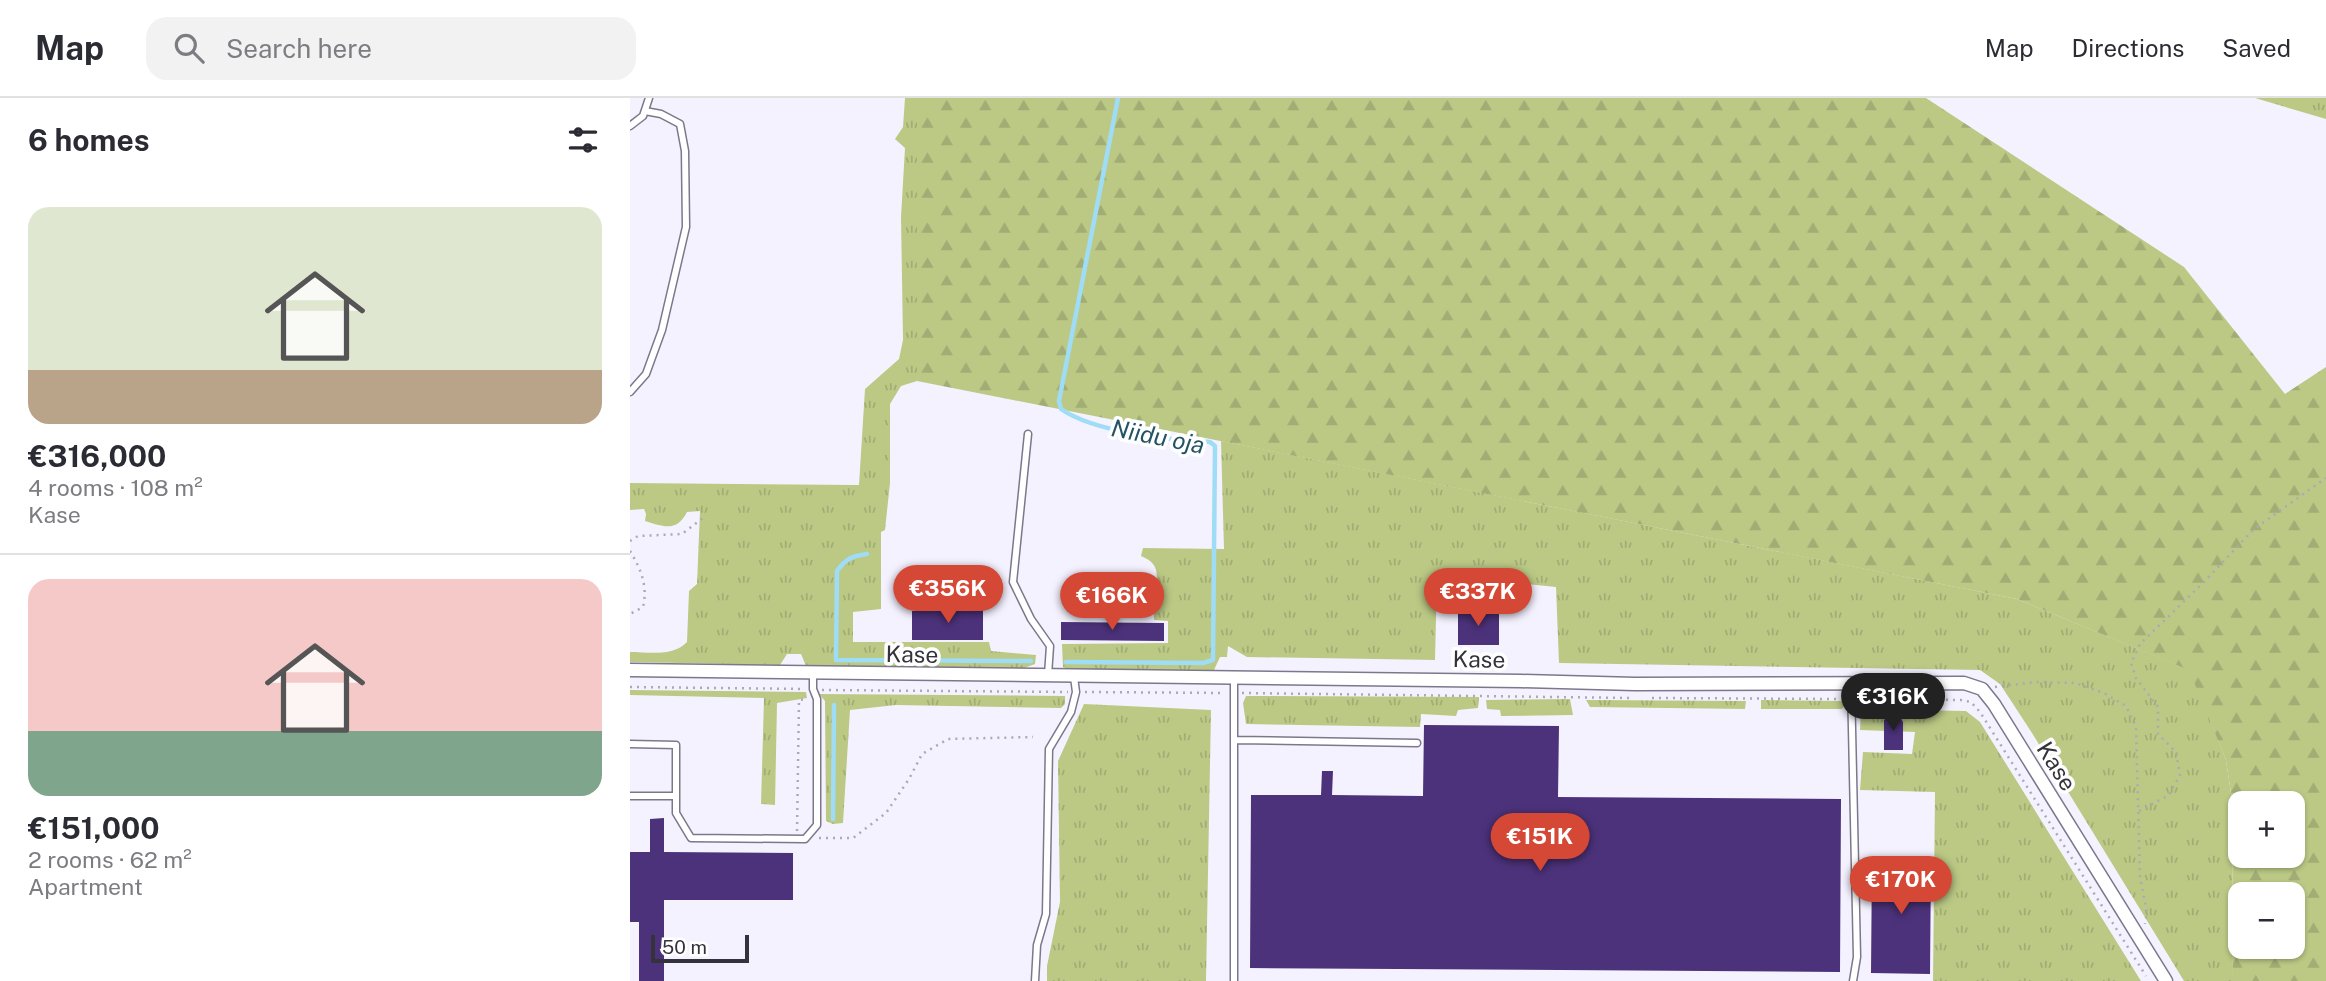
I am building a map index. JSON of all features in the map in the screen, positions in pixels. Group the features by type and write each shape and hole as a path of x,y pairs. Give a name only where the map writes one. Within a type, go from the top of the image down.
{"street":[{"name":"Kase","path":"630,670 1635,684 1964,683 1982,689 1994,704 2166,981"}],"lane":[{"path":"630,126 643,116 649,98"},
{"path":"630,392 646,374 662,330 686,227 685,151 680,124 661,114 645,111"},
{"path":"1028,434 1013,582 1031,619 1050,646 1047,677"},
{"path":"630,744 676,745 676,813 691,838 805,838 817,825 817,699 810,690 813,674"},
{"path":"1035,981 1037,946 1046,914 1049,749 1071,712 1076,692 1074,677"},
{"path":"1234,677 1234,981"},
{"path":"1851,683 1857,957 1853,981"},
{"path":"1235,740 1417,743"},
{"path":"630,796 676,796"}],"path":[{"path":"2139,811 2169,794 2180,775 2176,752 2158,734 2158,707 2136,678 2131,663 2140,644 2254,529 2326,478"},
{"path":"630,541 638,536 682,534 704,517"},
{"path":"630,551 644,579 646,594 643,607 630,614"},
{"path":"1982,689 2035,682 2076,683 2104,693 2126,706 2136,727 2140,877 2147,912 2144,932 2138,936"},
{"path":"630,687 1961,700 1971,702 1980,712 2150,981"},
{"path":"797,831 799,700 808,699 810,690"},
{"path":"805,838 853,838 886,813 922,754 948,738 1034,737"}],"green space":[{"path":"905,98 917,98 917,381 901,386 890,404 890,483 885,530 881,532 881,609 853,612 853,642 989,642 991,651 1036,655 1035,664 1024,668 806,666 801,654 787,654 780,665 630,662 630,652 668,652 687,642 689,591 697,584 700,511 687,512 679,523 669,526 645,521 644,509 630,510 630,483 859,485 865,389 899,359 903,340 901,217 905,148 895,139 903,127"},
{"path":"917,98 1926,98 2184,267 2285,394 2326,367 2326,981 2233,981 2233,959 2305,959 2305,882 2232,882 2232,868 2305,868 2305,791 2231,791 2226,760 2189,670 2017,599 917,381"},
{"path":"2255,98 2326,98 2326,119"},
{"path":"1221,441 2017,599 2190,670 2226,760 2231,791 2228,791 2228,868 2232,868 2232,882 2228,882 2228,959 2233,959 2233,981 2184,981 2000,684 1980,670 1559,663 1556,587 1437,575 1435,660 1247,657 1228,646 1227,657 1220,657 1214,670 1063,667 1062,644 1168,643 1168,621 1154,620 1156,572 1152,563 1141,556 1143,548 1224,549"},
{"path":"630,690 806,692 807,698 777,703 775,805 761,804 764,698 630,695"},
{"path":"819,694 1065,696 1065,704 1061,708 896,705 850,710 843,823 833,824 826,821 825,701"},
{"path":"1246,696 1479,697 1478,708 1458,710 1456,716 1421,714 1420,727 1246,724 1243,703"},
{"path":"1570,699 1573,715 1501,716 1500,710 1487,709 1486,700"},
{"path":"1586,700 1746,701 1745,709 1590,707"},
{"path":"1761,700 1843,701 1845,705 1842,709 1761,709"},
{"path":"1084,704 1211,710 1206,981 1047,981 1047,966 1060,902 1058,761"},
{"path":"1861,709 1966,711 1980,722 2141,981 1933,981 1935,792 1860,790 1863,752 1912,754 1915,732 1860,730"}],"building":[{"path":"983,610 983,640 912,640 912,611"},
{"path":"1458,611 1499,611 1499,645 1458,645"},
{"path":"1061,622 1164,623 1164,641 1061,640"},
{"path":"1895,714 1903,722 1903,750 1884,750 1884,720"},
{"path":"1424,725 1559,726 1558,797 1841,799 1840,972 1250,968 1251,795 1321,795 1322,771 1333,771 1332,795 1423,796"},
{"path":"664,818 664,852 793,853 793,900 664,900 664,981 639,981 639,922 630,922 630,852 650,852 650,819"},
{"path":"1872,857 1931,858 1930,974 1871,973"}],"waterway":[{"name":"Niidu oja","path":"1066,662 1203,663 1213,660 1215,446 1210,442 1154,437 1092,424 1061,409 1059,401 1118,98"},
{"name":"Niidu oja","path":"867,554 850,558 837,571 836,660 1031,661"},
{"name":"Niidu oja","path":"833,819 834,705"}]}
